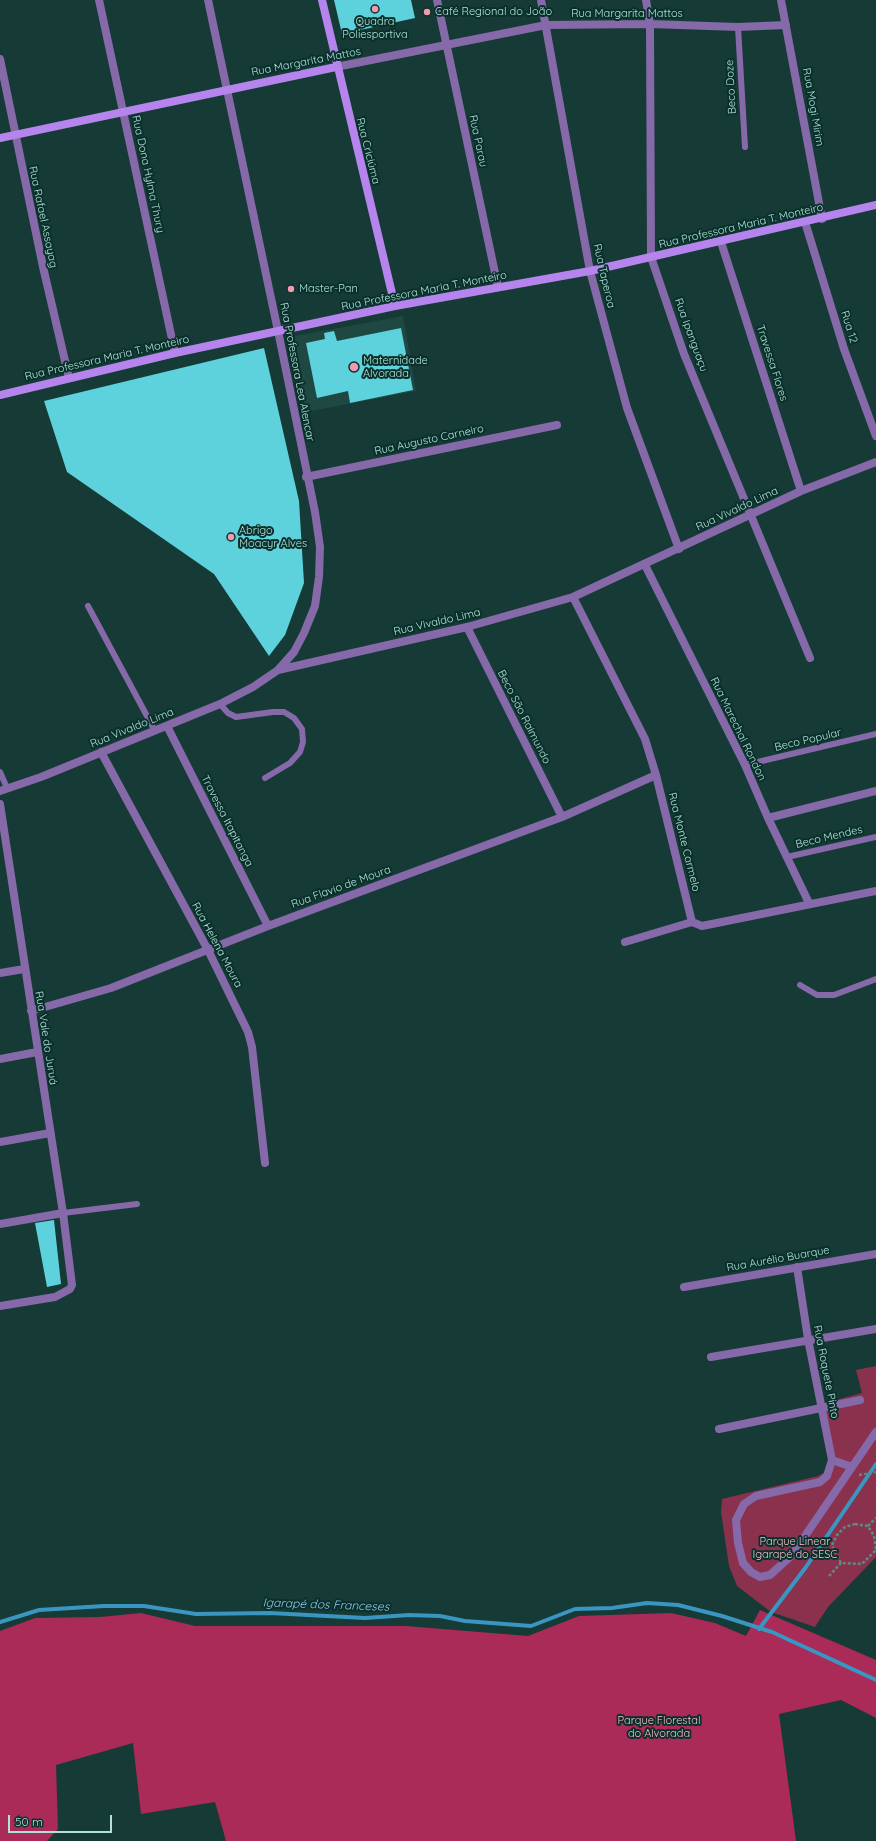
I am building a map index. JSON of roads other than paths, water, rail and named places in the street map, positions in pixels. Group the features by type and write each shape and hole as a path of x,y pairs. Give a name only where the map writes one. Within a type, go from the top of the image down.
{"street":[{"name":"Rua Dona Hylma Thury","path":"99,0 175,354"},
{"name":"Rua Professora Lea Alencar","path":"208,0 278,331 306,477 315,512 320,547 319,578 315,606 304,633 294,652 278,670"},
{"name":"Rua Criciúma","path":"322,0 336,67 395,306"},
{"name":"Rua Parau","path":"437,0 498,287"},
{"name":"Rua Taperoa","path":"541,0 590,270 627,408 679,549"},
{"name":"Rua Ipanguaçu","path":"646,0 650,24 651,257 684,354 810,658"},
{"name":"Rua Mogi Mirim","path":"781,0 822,219"},
{"name":"Rua Margarita Mattos","path":"0,138 446,44 546,25 650,24 738,27 786,26"},
{"name":"Rua Rafael Assayag","path":"0,59 42,267 69,378"},
{"name":"Rua Professora Maria T. Monteiro","path":"0,395 278,331 395,306 590,270 721,242 876,205"},
{"name":"Rua 12","path":"805,222 844,348 876,436"},
{"name":"Travessa Flores","path":"721,242 802,491"},
{"name":"Rua Augusto Carneiro","path":"306,477 557,424"},
{"name":"Rua Vivaldo Lima","path":"3,790 220,704 253,687 278,670 467,627 573,597 802,491 876,462"},
{"name":"Rua Marechal Rondon","path":"644,565 745,765 768,818 809,904"},
{"name":"Rua Monte Carmelo","path":"573,597 645,739 656,775 692,922"},
{"name":"Beco São Raimundo","path":"467,627 562,817"},
{"name":"Travessa Itapitanga","path":"167,726 268,926"},
{"name":"Rua Helena Moura","path":"101,752 208,950 248,1032 252,1047 265,1163"},
{"name":"Rua Flavio de Moura","path":"31,1011 111,988 268,926 562,817 656,775"},
{"path":"768,818 876,791"},
{"name":"Rua Vale do Juruá","path":"0,804 24,969 63,1213 72,1285 70,1289 55,1297 0,1306"},
{"path":"625,942 692,922 702,926 876,891"},
{"path":"0,973 24,969"},
{"path":"0,1059 37,1052"},
{"path":"0,1142 50,1133"},
{"path":"0,1224 63,1213"},
{"name":"Rua Aurélio Buarque","path":"684,1287 876,1254"},
{"name":"Rua Roquete Pinto","path":"796,1267 808,1339 832,1460"},
{"path":"711,1357 808,1339 876,1329"},
{"path":"719,1429 860,1400"},
{"path":"852,1467 832,1460 827,1476 820,1482 756,1496 744,1504 736,1520 738,1543 743,1563 751,1572 760,1577 770,1575 788,1560 852,1467 876,1432"}],"lane":[{"name":"Beco Doze","path":"738,27 745,147"},
{"path":"88,606 155,731"},
{"path":"220,704 228,713 236,717 284,712 294,718 302,729 303,742 300,752 290,763 265,778"},
{"name":"Beco Popular","path":"745,765 876,734"},
{"path":"0,772 3,790"},
{"name":"Beco Mendes","path":"787,857 876,837"},
{"path":"800,985 817,994 834,995 876,979"},
{"path":"63,1213 137,1204"}],"waterway":[{"path":"759,1629 806,1567 876,1464"},
{"name":"Igarapé dos Franceses","path":"0,1622 39,1610 104,1606 144,1606 196,1614 270,1613 365,1618 409,1615 440,1616 465,1621 531,1626 575,1609 612,1608 647,1603 678,1605 722,1616 772,1632 876,1680"}],"place":[{"name":"Quadra Poliesportiva","path":"375,9"},
{"name":"Café Regional do João","path":"427,12"},
{"name":"Master-Pan","path":"291,289"},
{"name":"Maternidade Alvorada","path":"354,367"},
{"name":"Abrigo Moacyr Alves","path":"231,537"}],"park label":[{"name":"Parque Linear Igarapé do SESC","path":"795,1548"},
{"name":"Parque Florestal do Alvorada","path":"659,1727"}]}
